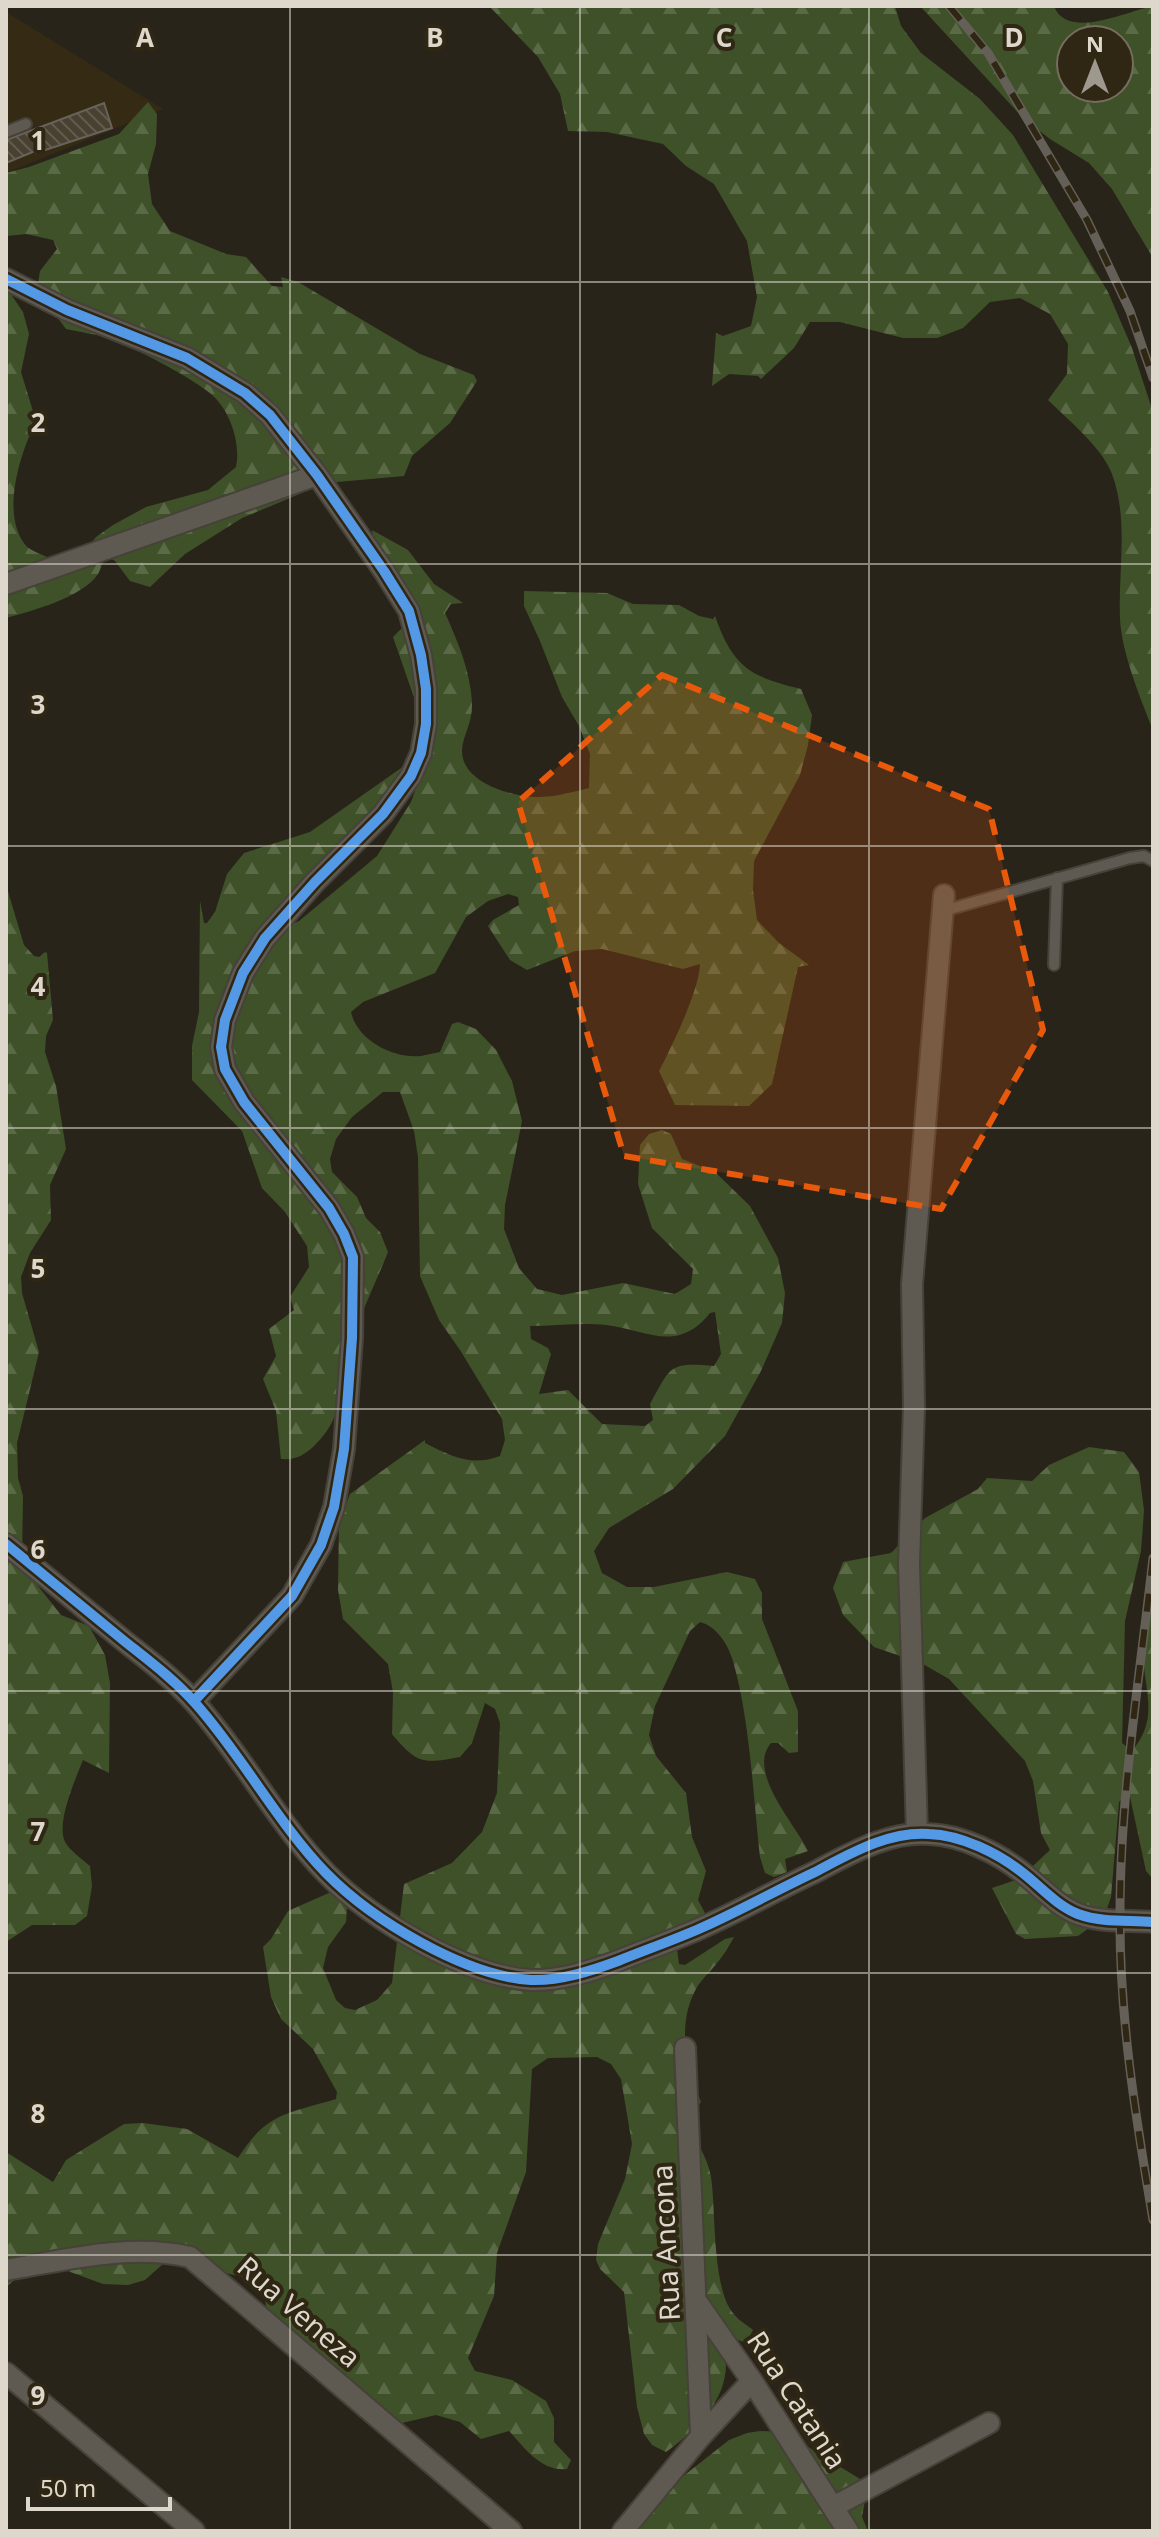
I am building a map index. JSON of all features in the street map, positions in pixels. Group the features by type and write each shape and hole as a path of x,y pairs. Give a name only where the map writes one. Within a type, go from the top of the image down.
{"street":[{"path":"6,279 67,310 187,358 245,393 270,415 317,475 409,611 426,689 426,724 421,753 411,776 383,814 265,938 243,973 225,1020 221,1047 225,1069 244,1102 329,1208 344,1234 353,1257 352,1338 344,1449 334,1507 321,1545 292,1596 194,1701"},
{"path":"6,584 317,475"},
{"path":"917,1834 909,1564 914,1407 912,1284 943,903"},
{"path":"6,1544 194,1701 327,1873 364,1905 414,1938 468,1966 502,1976 533,1980 597,1969 699,1929 864,1847 898,1836 917,1834 953,1838 994,1853 1022,1871 1058,1903 1079,1914 1108,1921 1153,1922"},
{"name":"Rua Ancona","path":"685,2048 701,2436"},
{"name":"Rua Veneza","path":"6,2270 128,2252 168,2252 190,2257 511,2531"},
{"name":"Rua Catania","path":"697,2302 752,2381 848,2531"},
{"path":"6,2373 194,2531"},
{"path":"623,2531 701,2436 752,2381"},
{"path":"833,2507 989,2423"}],"lane":[{"path":"6,132 26,124"},
{"path":"943,903 1130,858 1144,856 1153,861"},
{"path":"1054,965 1057,878"}],"highlighted area":[{"path":"662,675 989,809 1043,1030 941,1209 624,1156 518,802"}],"shaded area":[{"path":"6,12 163,109 6,173"}],"green space":[{"path":"489,6 895,6 901,26 921,53 980,99 1013,135 1108,292 1132,348 1153,412 1153,730 1132,675 1121,632 1120,509 1112,474 1093,444 1048,400 1067,374 1068,344 1050,314 1020,298 990,302 963,328 937,338 903,338 840,322 810,322 794,348 761,379 758,376 729,374 712,386 716,333 723,336 751,326 757,297 747,241 714,184 686,166 663,144 607,132 568,131 560,94 538,57"},
{"path":"920,6 1054,6 1061,16 1084,23 1153,6 1153,258 1112,189 1089,163 1023,118"},
{"path":"148,102 157,114 156,144 148,174 152,204 170,231 226,254 246,257 272,286 283,287 281,277 298,282 420,354 474,375 477,381 450,423 412,456 404,476 326,483 242,518 185,554 150,587 130,581 115,561 105,555 98,574 81,590 56,602 6,618 6,287 23,312 29,334 21,372 36,421 19,468 14,503 19,534 27,547 67,564 80,557 96,537 113,525 146,507 208,490 236,467 235,438 229,418 218,401 189,379 132,348 108,338 66,329 37,290 40,271 57,249 53,240 26,234 6,236 6,173 119,134"},
{"path":"372,530 408,550 434,584 463,603 451,604 445,613 463,656 471,690 472,709 462,750 464,761 478,779 500,790 541,797 589,788 590,754 524,606 524,591 607,593 633,604 679,605 699,616 713,619 715,616 737,658 756,674 801,689 812,715 800,775 754,861 753,890 757,920 779,943 809,965 798,967 772,1084 749,1106 675,1105 659,1071 690,1003 700,964 683,969 602,949 575,951 527,970 510,960 488,926 519,905 518,897 508,894 488,901 466,917 435,973 363,1002 351,1012 368,1039 399,1054 421,1056 440,1052 452,1024 458,1022 476,1029 496,1050 512,1081 522,1121 505,1205 504,1229 519,1268 537,1289 562,1295 623,1283 675,1294 691,1284 693,1269 652,1228 638,1184 640,1145 649,1134 662,1130 671,1134 682,1159 715,1172 750,1206 778,1258 785,1293 782,1323 761,1371 725,1436 673,1489 609,1528 594,1551 602,1573 627,1587 654,1587 727,1572 755,1579 762,1593 762,1619 798,1711 798,1752 789,1753 778,1743 771,1743 765,1755 765,1768 776,1798 808,1851 785,1859 787,1872 774,1877 765,1873 760,1857 747,1731 732,1658 720,1636 706,1624 700,1622 690,1631 655,1706 649,1735 656,1756 686,1793 692,1837 706,1871 698,1900 705,1913 677,1949 679,1964 685,1965 725,1939 734,1937 697,1987 685,2030 691,2074 701,2102 692,2112 692,2122 711,2177 721,2286 733,2313 753,2330 746,2343 736,2339 725,2349 726,2369 722,2387 703,2419 666,2452 652,2445 644,2434 637,2407 624,2292 600,2269 596,2260 598,2244 625,2179 632,2144 621,2079 611,2064 597,2057 548,2058 532,2069 526,2172 497,2253 494,2296 468,2358 475,2371 512,2380 546,2401 554,2418 554,2442 571,2460 567,2469 541,2463 509,2431 481,2439 460,2422 436,2415 402,2423 380,2418 267,2311 263,2289 256,2281 178,2260 164,2263 145,2280 128,2285 103,2284 65,2270 17,2278 6,2287 6,2152 53,2182 66,2160 124,2124 143,2123 187,2129 238,2158 269,2123 291,2112 336,2099 337,2092 313,2049 281,2019 271,1997 263,1947 288,1911 331,1892 347,1908 346,1922 328,1947 323,1968 336,2000 345,2008 355,2010 377,2000 392,1983 404,1884 452,1863 482,1832 497,1793 500,1723 495,1709 485,1703 472,1743 460,1757 429,1761 408,1751 392,1734 393,1692 388,1664 343,1619 338,1590 339,1522 350,1494 425,1440 425,1443 453,1456 480,1460 500,1456 505,1440 502,1419 439,1320 420,1276 418,1157 414,1131 400,1092 383,1092 352,1117 336,1139 330,1159 332,1172 357,1197 366,1218 380,1232 388,1252 351,1344 333,1421 306,1452 295,1458 281,1459 276,1411 263,1379 276,1356 269,1329 294,1310 290,1297 309,1267 307,1246 285,1212 262,1188 242,1131 192,1080 192,1046 199,1012 200,901 204,923 207,923 215,912 227,874 244,853 310,832 404,766 403,779 276,931 299,921 377,856 411,802 426,761 426,732 393,637 407,623 376,550","holes":["715,1312 721,1354 714,1366 688,1365 673,1369 650,1404 653,1420 645,1426 602,1424 568,1390 539,1394 551,1354 548,1348 531,1339 530,1326 597,1324 673,1336 686,1333"]},
{"path":"6,885 24,945 34,956 47,953 53,1020 46,1036 45,1052 56,1086 66,1149 50,1185 51,1220 30,1253 21,1277 22,1293 39,1352 17,1443 18,1478 23,1496 22,1558 38,1586 61,1615 89,1626 105,1655 110,1683 109,1773 83,1760 64,1815 63,1837 67,1845 90,1866 92,1886 87,1916 75,1925 32,1925 6,1942"},
{"path":"1089,1447 1124,1452 1139,1472 1144,1510 1141,1551 1125,1621 1122,1743 1132,1751 1148,1717 1143,1636 1153,1580 1153,1879 1146,1871 1129,1792 1119,1802 1111,1897 1104,1917 1078,1936 1025,1939 1016,1934 992,1888 1019,1879 1050,1850 1041,1833 1033,1781 1025,1761 949,1679 923,1664 874,1647 843,1615 833,1588 843,1562 891,1553 925,1518 978,1489 987,1478 1032,1481 1049,1465"},
{"path":"760,2431 784,2432 868,2484 862,2517 868,2531 631,2531 653,2500 729,2440"}],"building":[{"path":"104,103 112,128 6,163 6,140"}],"railway":[{"path":"949,6 988,53 1087,220 1130,311 1153,378"},
{"path":"1153,1558 1127,1779 1120,1913 1126,2029 1153,2220"}],"cycle path":[{"path":"6,279 67,310 187,358 245,393 270,415 317,475 409,611 426,689 426,724 421,753 411,776 383,814 265,938 243,973 225,1020 221,1047 225,1069 244,1102 329,1208 344,1234 353,1257 352,1338 344,1449 334,1507 321,1545 292,1596 194,1701"},
{"path":"6,1544 188,1695 308,1853 345,1891 421,1943 478,1968 531,1980 586,1972 701,1928 868,1846 913,1834 941,1835 991,1852 1078,1914 1106,1920 1153,1922"}]}
